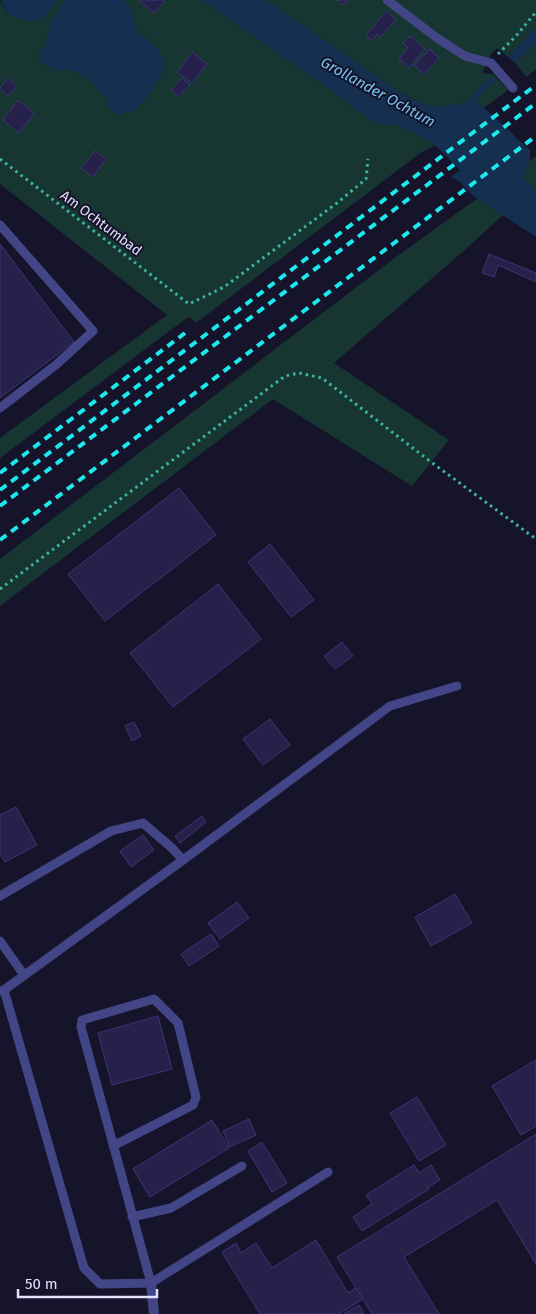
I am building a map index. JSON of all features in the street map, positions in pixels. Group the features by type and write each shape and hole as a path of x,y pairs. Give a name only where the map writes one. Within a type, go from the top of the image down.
{"street":[{"path":"151,1283 154,1314"}],"lane":[{"path":"387,0 437,38 465,56 491,63 513,88"},
{"path":"0,225 93,331 57,364 0,408"},
{"path":"328,1172 151,1283 100,1284 84,1268 2,990 183,860 390,706 457,686"},
{"path":"0,896 111,831 143,823 183,860"},
{"path":"0,942 24,975"},
{"path":"113,1146 193,1105 196,1098 178,1023 154,1000 82,1020 81,1027 132,1217 151,1283"},
{"path":"132,1217 171,1208 242,1166"}],"path":[{"path":"491,63 536,12"},
{"name":"Am Ochtumbad","path":"0,159 189,304 224,287 337,203 366,179 368,159"},
{"path":"0,589 286,376 300,373 322,378 431,462 536,539"}],"green space":[{"path":"0,0 7,14 44,17 57,0 65,0 49,25 48,38 40,53 39,61 58,71 70,69 88,79 108,99 159,50 137,31 130,8 124,0 202,0 323,84 374,123 396,125 415,133 435,145 419,154 196,323 189,317 0,458 0,438 167,315 0,184"},
{"path":"266,0 536,0 536,27 508,57 497,48 492,53 482,73 493,74 508,90 483,109 476,101 439,107 422,104 396,90"},
{"path":"536,43 536,69 526,77 515,63"},
{"path":"536,156 536,190 522,178 530,161"},
{"path":"478,198 503,215 334,363 449,440 412,486 273,399 0,606 0,559 396,257"}],"water":[{"path":"1,0 57,0 45,16 31,21 7,14"},
{"path":"65,0 124,0 130,8 137,31 159,50 166,66 153,89 135,111 119,115 108,108 108,99 88,79 70,69 58,71 39,61 40,53 48,38 49,25"},
{"name":"Grollander Ochtum","path":"202,0 266,0 396,90 422,104 439,107 476,101 530,150 530,161 522,178 536,190 536,237 472,195 460,182 451,177 460,170 435,145 415,133 396,125 374,123 323,84"},
{"path":"536,27 536,43 515,63 508,57"}],"building":[{"path":"139,0 162,0 164,2 154,13"},
{"path":"337,0 348,0 343,5"},
{"path":"386,11 396,19 381,37 377,34 372,41 366,35"},
{"path":"410,36 425,49 409,68 399,59 408,48 403,43"},
{"path":"430,49 439,58 424,74 414,65"},
{"path":"192,52 207,64 192,83 177,72"},
{"path":"8,78 17,86 8,96 0,88"},
{"path":"182,78 190,85 179,97 171,90"},
{"path":"18,100 34,113 19,133 3,120"},
{"path":"95,151 106,159 93,177 81,168"},
{"path":"0,244 74,342 0,398"},
{"path":"489,254 536,273 536,282 498,265 494,277 482,273"},
{"path":"179,488 216,535 105,621 68,574"},
{"path":"270,544 314,600 291,617 248,562"},
{"path":"218,584 261,639 173,707 130,653"},
{"path":"342,642 353,656 335,669 324,656"},
{"path":"270,719 290,745 263,765 243,739"},
{"path":"134,722 141,736 132,741 125,726"},
{"path":"16,807 37,845 5,862 0,854 0,815"},
{"path":"202,816 206,822 180,843 175,836"},
{"path":"143,835 154,850 131,867 120,851"},
{"path":"455,894 472,923 431,946 415,917"},
{"path":"237,902 249,918 220,939 208,923"},
{"path":"211,934 219,946 189,966 181,954"},
{"path":"158,1016 172,1069 112,1085 98,1033"},
{"path":"536,1060 536,1126 521,1135 492,1086"},
{"path":"417,1097 446,1145 419,1161 390,1113"},
{"path":"249,1119 256,1135 230,1147 223,1131"},
{"path":"212,1120 229,1148 150,1197 133,1169"},
{"path":"536,1134 536,1264 497,1200 404,1257 439,1314 372,1314 337,1257"},
{"path":"262,1142 287,1183 272,1192 248,1151"},
{"path":"414,1165 419,1173 431,1165 440,1180 428,1187 429,1189 362,1231 353,1217 372,1204 366,1195"},
{"path":"316,1240 348,1293 356,1288 363,1299 339,1314 260,1314 222,1252 236,1243 241,1253 256,1243 272,1268"},
{"path":"359,1305 364,1314 344,1314"}],"waterway":[{"path":"464,107 492,80"}],"railway":[{"path":"0,490 536,85"},
{"path":"0,506 536,103"},
{"path":"0,540 536,136"},
{"path":"0,473 189,330"}]}
